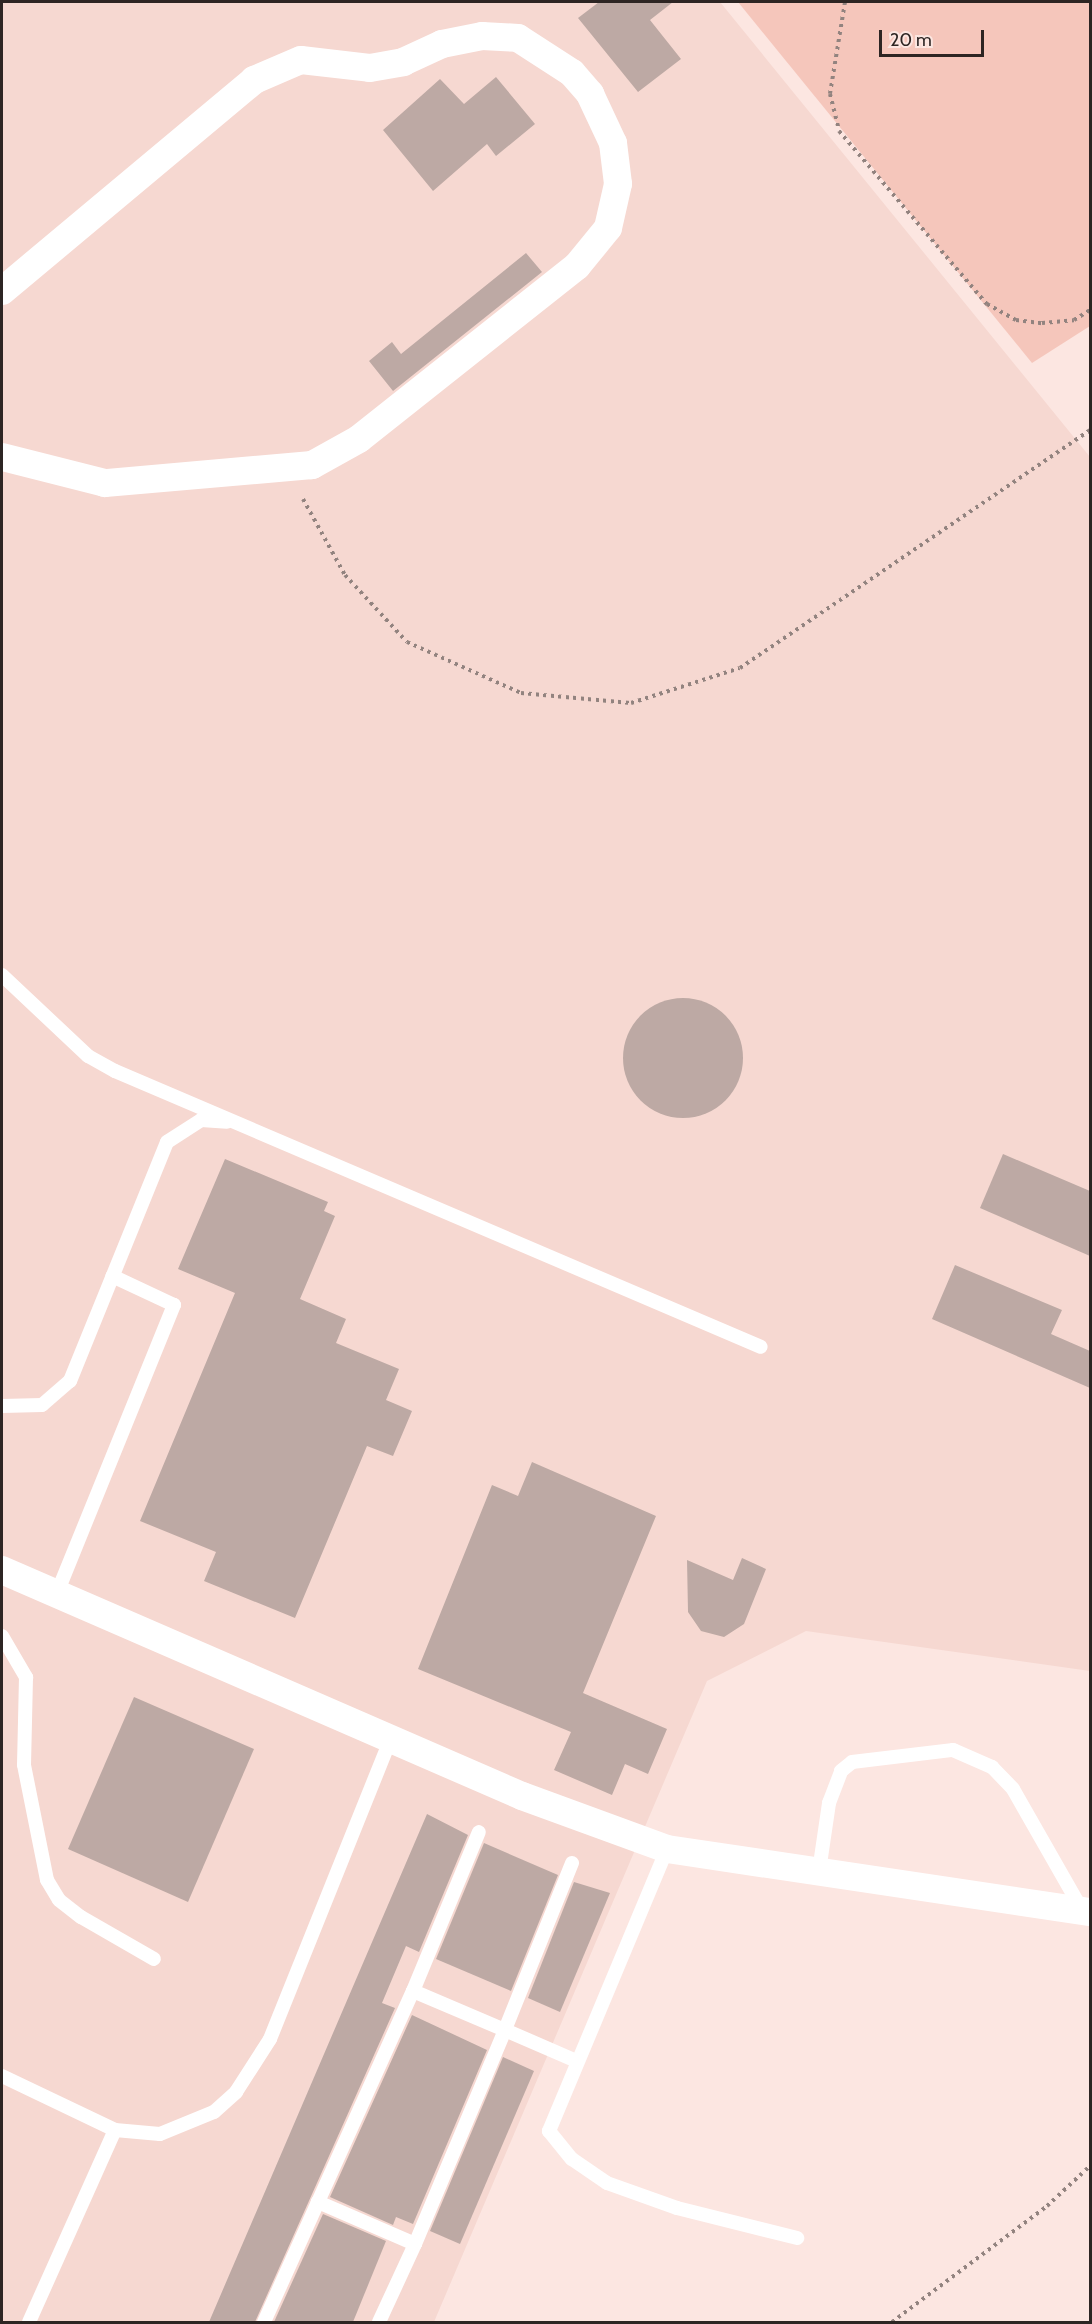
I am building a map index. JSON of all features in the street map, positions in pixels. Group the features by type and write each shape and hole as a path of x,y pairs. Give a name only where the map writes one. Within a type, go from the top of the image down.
{"street":[{"path":"2,291 275,67 301,60 370,68 482,36 518,38 546,51 590,94 613,143 618,184 608,228 577,266 359,439 312,465 286,470 105,483 2,457"},
{"path":"2,1570 390,1740 667,1849 1086,1911"}],"lane":[{"path":"2,975 88,1056 761,1347"},
{"path":"2,1406 42,1405 70,1381 167,1142 201,1120 244,1124"},
{"path":"57,1593 174,1305 112,1276"},
{"path":"2,1636 26,1677 24,1765 47,1880 59,1900 81,1917 154,1959"},
{"path":"2,2076 115,2130 160,2134 186,2127 236,2092 270,2039 390,1740"},
{"path":"819,1871 829,1803 841,1771 852,1762 953,1750 992,1767 1014,1789 1086,1911"},
{"path":"264,2322 413,1991 479,1832"},
{"path":"667,1849 574,2060 549,2131 572,2158 607,2183 667,2204 797,2238"},
{"path":"379,2322 415,2244 505,2030 572,1863"},
{"path":"413,1991 574,2060"},
{"path":"29,2322 115,2130"},
{"path":"318,2202 415,2244"}],"path":[{"path":"845,2 830,94 839,131 987,304 1016,320 1042,323 1074,320 1090,310"},
{"path":"286,470 345,575 407,642 521,693 631,703 740,668 1090,430"},
{"path":"892,2322 1047,2206 1090,2166"}],"shaded area":[{"path":"2,2 720,2 1090,457 1090,1671 806,1631 707,1681 434,2322 2,2322"},
{"path":"738,2 1090,2 1090,326 1032,363"}],"building":[{"path":"599,2 673,2 650,20 681,59 638,92 578,18"},
{"path":"496,77 535,124 496,156 487,144 433,191 383,130 440,79 464,104"},
{"path":"526,253 542,272 393,391 369,361 392,342 401,354"},
{"path":"683,998 706,1002 726,1015 739,1035 743,1058 739,1081 726,1101 706,1114 683,1118 660,1114 640,1101 627,1081 623,1058 627,1035 640,1015 660,1002"},
{"path":"1003,1154 1090,1191 1090,1256 980,1208"},
{"path":"225,1159 328,1202 324,1211 335,1216 300,1299 346,1319 336,1343 399,1369 386,1400 412,1411 393,1456 367,1446 295,1618 204,1581 216,1552 140,1521 235,1293 178,1269"},
{"path":"955,1265 1062,1310 1051,1334 1090,1351 1090,1388 932,1319"},
{"path":"532,1462 656,1516 583,1693 667,1729 648,1774 625,1764 612,1795 554,1770 571,1732 418,1669 492,1485 518,1496"},
{"path":"742,1558 766,1569 744,1624 724,1637 701,1631 688,1612 687,1560 733,1580"},
{"path":"134,1697 254,1749 188,1902 68,1849"},
{"path":"427,1814 468,1835 419,1952 406,1946 382,2003 395,2008 255,2322 209,2322"},
{"path":"484,1843 558,1875 511,1991 436,1959"},
{"path":"574,1882 610,1893 560,2012 528,1998"},
{"path":"412,2015 487,2050 413,2224 396,2217 393,2225 330,2197"},
{"path":"503,2057 534,2071 460,2244 430,2231"},
{"path":"323,2214 386,2241 353,2322 274,2322"}]}
